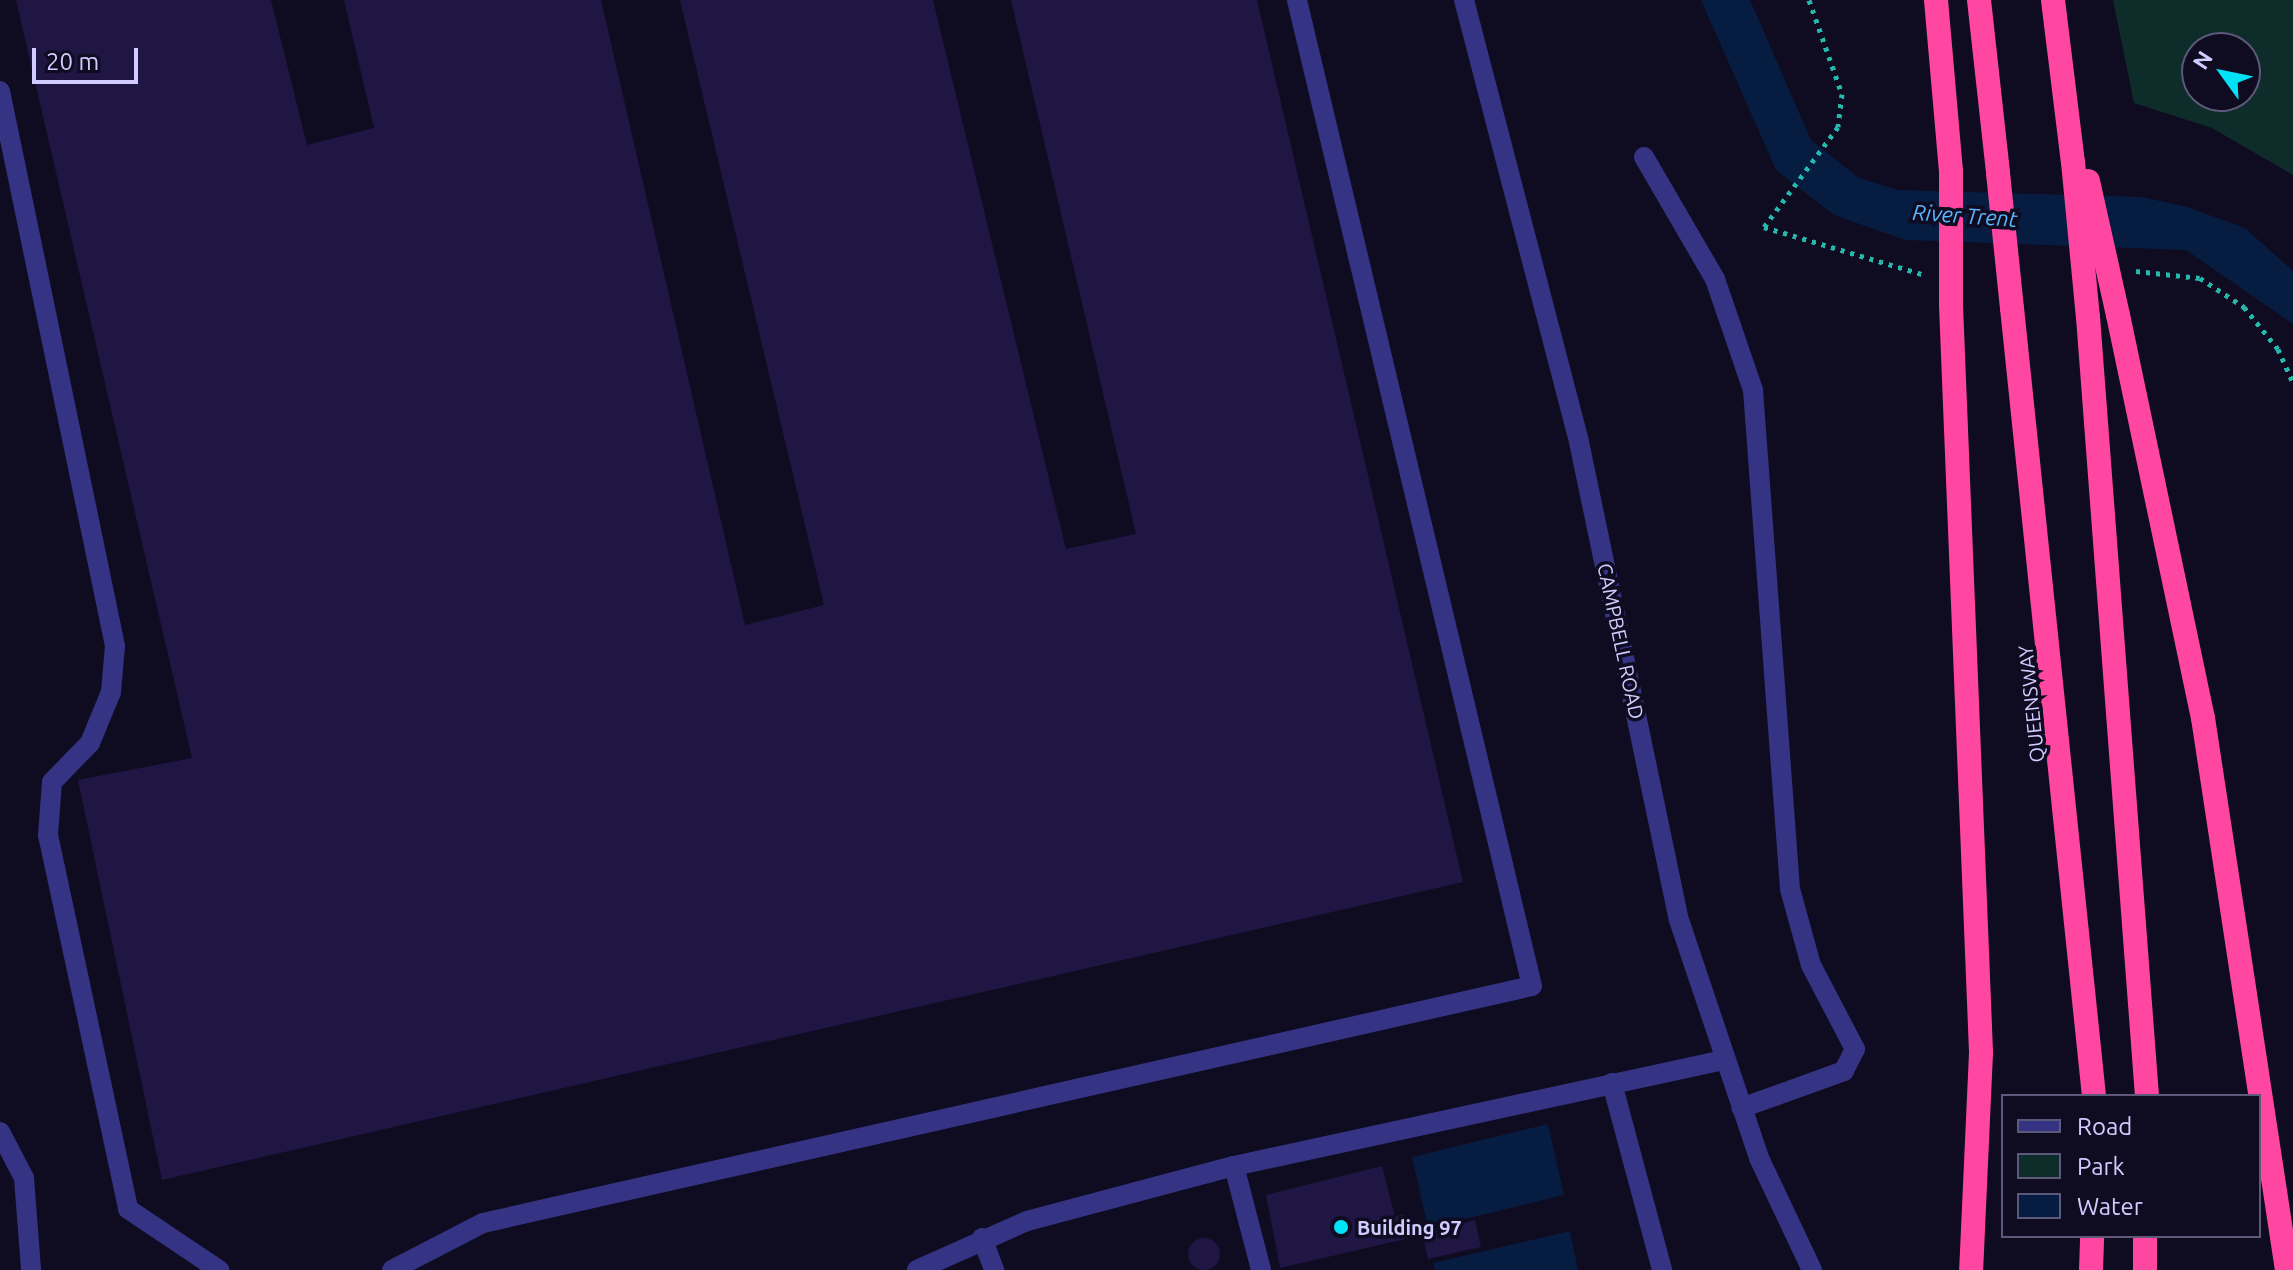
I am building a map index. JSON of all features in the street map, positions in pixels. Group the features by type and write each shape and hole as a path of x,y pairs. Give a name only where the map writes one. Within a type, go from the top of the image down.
{"highway":[{"path":"1936,0 1951,171 1951,305 1981,1053 1971,1270"},
{"name":"QUEENSWAY","path":"1979,0 2094,1094"},
{"path":"2053,0 2078,163 2147,1094"},
{"path":"2078,163 2118,315 2203,718 2260,1094"},
{"path":"2261,1099 2287,1270"},
{"path":"2091,1270 2092,1238"},
{"path":"2145,1238 2145,1270"}],"street":[{"path":"392,1270 483,1223 1532,986 1297,0"},
{"name":"CAMPBELL ROAD","path":"1464,0 1579,442 1679,920 1741,1108 1812,1270"},
{"path":"0,91 115,646 111,692 90,743 52,782 48,835 128,1209 219,1270"},
{"path":"1644,157 1715,279 1753,390 1790,889 1811,965 1855,1049 1844,1071 1741,1108"},
{"path":"917,1270 982,1238 1234,1166 1724,1060"},
{"path":"1612,1083 1662,1270"},
{"path":"0,1132 24,1178 31,1270"},
{"path":"1234,1166 1261,1270"},
{"path":"982,1238 994,1270"}],"path":[{"path":"1772,214 1838,127 1842,94 1809,0"}],"green space":[{"path":"2113,0 2293,0 2293,175 2212,128 2134,103"}],"water":[{"name":"River Trent","path":"1701,0 1750,0 1811,140 1859,178 1898,190 2142,197 2187,207 2245,228 2293,271 2293,324 2186,250 1905,240 1834,215 1776,170"},
{"path":"1548,1124 1564,1195 1428,1228 1412,1157"},
{"path":"1570,1231 1578,1270 1435,1270 1433,1263"}],"building":[{"path":"16,0 271,0 307,145 374,128 344,0 601,0 745,625 824,605 680,0 933,0 1066,549 1136,534 1011,0 1257,0 1463,882 162,1180 78,780 192,758"},
{"name":"Building 97","path":"1382,1166 1395,1217 1404,1214 1410,1238 1280,1268 1266,1195"},
{"path":"1475,1220 1481,1247 1428,1259 1422,1233"},
{"path":"1204,1238 1215,1243 1220,1254 1215,1265 1204,1270 1193,1265 1188,1254 1193,1243"}],"place":[{"name":"Building 97","path":"1341,1227"}]}
